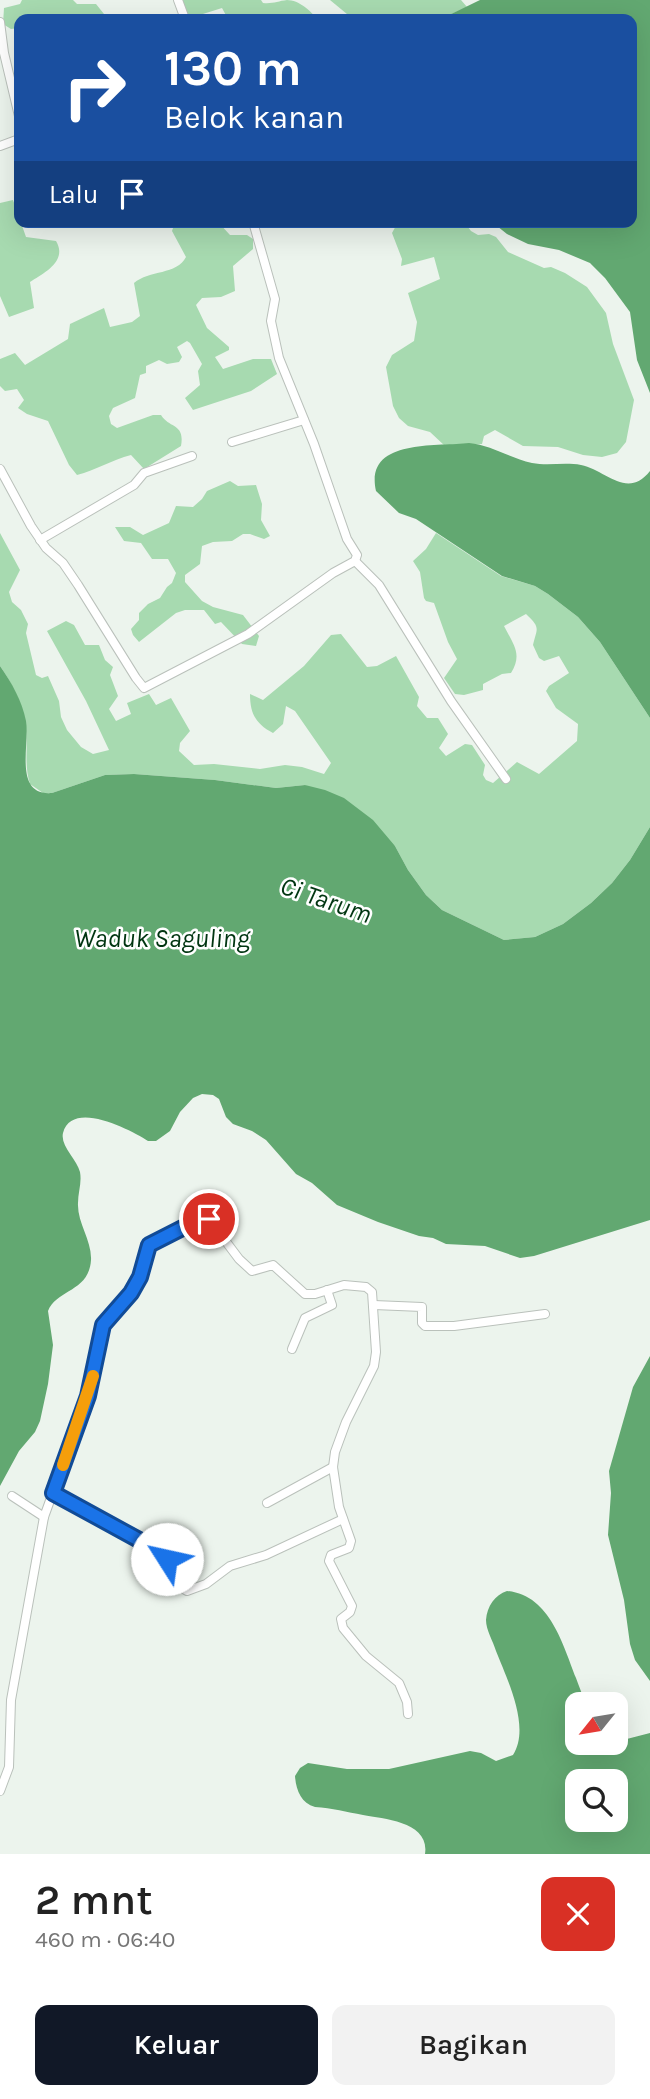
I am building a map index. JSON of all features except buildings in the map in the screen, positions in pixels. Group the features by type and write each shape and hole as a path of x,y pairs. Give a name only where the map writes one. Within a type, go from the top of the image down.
{"street":[{"path":"0,22 14,95"},
{"path":"0,469 12,495 40,540 63,563 136,678 146,688 248,634 333,573 355,561 357,555 347,539 333,493 279,358 271,321 275,299 255,228"},
{"path":"232,442 304,420"},
{"path":"40,540 134,485 144,473 192,456"},
{"path":"355,561 379,584 451,701 506,779"},
{"path":"0,1791 9,1767 5,1733 44,1517 88,1396 103,1325 131,1293 140,1277 149,1245 207,1217 239,1259 252,1271 273,1265 305,1294 310,1295 338,1285 366,1287 372,1292 376,1352 374,1366 342,1431 333,1467 335,1490 350,1545 330,1557 352,1606 341,1622 349,1637 366,1656 399,1683 407,1702 408,1714"},
{"path":"292,1349 304,1318 332,1305 327,1290"},
{"path":"374,1305 422,1307 422,1323 425,1326 454,1326 545,1314"},
{"path":"267,1503 333,1467"},
{"path":"53,1493 160,1552 167,1559 178,1583 187,1591 206,1584 230,1566 266,1555 343,1518"},
{"path":"12,1496 44,1517"}],"shaded area":[{"path":"22,0 73,0 77,4 96,4 104,14 14,14 14,29 11,29 3,24 4,8 20,4"},
{"path":"181,0 261,0 267,3 291,0 304,6 312,14 225,14 222,8 203,14 185,14"},
{"path":"330,0 461,0 467,7 452,14 347,14"},
{"path":"13,200 14,228 23,228 26,237 56,241 59,248 59,255 53,266 30,282 34,308 9,317 0,296 0,203"},
{"path":"173,228 224,228 230,235 247,235 253,239 253,249 233,266 235,291 221,297 202,298 196,305 207,328 229,347 229,350 215,357 223,369 253,359 271,359 277,374 251,391 193,410 185,398 200,385 198,371 202,364 187,341 177,347 182,357 179,362 167,364 159,360 146,366 146,373 140,375 135,398 113,408 109,416 111,424 117,428 153,415 161,415 181,433 181,446 144,469 131,455 77,475 69,465 48,421 18,408 24,400 17,389 5,391 0,386 0,359 15,353 25,365 68,339 70,324 104,308 110,327 132,322 140,316 134,283 176,267 186,257 172,231"},
{"path":"395,228 469,228 478,235 489,234 496,237 508,252 544,268 551,267 565,273 587,287 606,313 613,344 634,400 626,442 617,453 602,457 583,455 558,447 523,446 495,430 484,436 482,444 445,446 430,432 408,426 399,418 393,406 386,367 392,355 414,341 417,322 408,293 440,279 434,257 401,266 402,259 392,233"},
{"path":"230,481 238,486 256,485 262,504 261,520 270,536 264,539 243,534 232,541 213,542 202,546 200,564 185,575 185,582 202,601 213,607 243,615 259,636 256,646 242,644 221,622 215,624 204,610 176,613 139,642 131,629 139,620 139,613 160,598 176,573 168,559 152,559 141,543 124,541 115,527 130,527 143,535 169,523 176,506 193,507 207,491"},
{"path":"0,533 20,570 9,592 12,602 21,610 28,624 26,633 36,675 42,678 48,676 67,730 81,747 93,754 109,750 86,701 47,631 66,621 74,625 85,645 99,645 105,660 113,667 110,675 118,696 109,709 116,721 131,714 127,703 149,694 156,705 171,698 190,731 180,743 179,751 194,765 214,764 260,769 285,765 324,774 331,763 295,711 286,706 283,724 273,733 255,718 250,694 263,700 304,666 331,635 341,634 367,667 377,666 396,656 419,697 417,706 427,718 438,718 448,734 439,748 446,756 465,744 472,745 485,765 483,775 493,783 517,762 539,774 577,741 578,724 556,708 546,691 569,673 559,656 544,661 539,658 533,645 536,625 526,614 504,626 516,655 511,673 502,674 483,684 483,690 464,695 455,694 444,678 457,659 434,603 424,598 420,572 413,561 426,549 436,533 501,576 535,586 548,594 578,617 600,642 650,718 650,827 630,860 612,883 591,903 563,924 535,937 504,940 442,910 426,895 395,846 305,785 276,788 134,774 105,775 52,793 43,793 30,784 23,712 0,666"}],"water":[{"path":"480,0 650,0 650,393 637,360 630,312 605,278 590,263 559,250 528,244 500,228 637,228 637,14 451,14"},
{"path":"469,443 532,463 581,465 625,483 633,483 650,471 650,718 600,642 578,617 535,586 502,576 416,519 399,513 376,491 375,474 381,462 392,454 422,446"},
{"name":"Waduk Saguling","path":"0,666 22,706 27,731 28,778 32,786 40,792 52,793 105,775 134,774 276,788 305,785 325,790 344,798 373,820 395,846 426,895 442,910 504,940 535,937 563,924 591,903 612,883 630,860 650,827 650,1220 520,1258 485,1246 446,1244 378,1222 337,1205 312,1183 296,1174 266,1140 233,1124 226,1117 219,1099 213,1095 202,1094 193,1098 180,1112 170,1131 156,1141 148,1141 103,1120 78,1118 69,1123 63,1138 80,1172 78,1210 91,1253 89,1270 79,1284 58,1298 48,1311 53,1345 40,1421 35,1432 19,1451 0,1486"},
{"path":"650,1356 650,1681 635,1660 630,1644 624,1600 608,1535 611,1493 609,1471 633,1387"},
{"path":"507,1591 534,1602 553,1624 560,1637 581,1692 565,1692 565,1755 628,1755 628,1739 650,1733 650,1854 425,1854 425,1843 421,1835 404,1824 315,1807 300,1795 295,1776 300,1768 308,1763 347,1769 389,1769 470,1751 496,1761 513,1755 518,1744 518,1717 511,1689 488,1632 486,1620 495,1598"}],"slow traffic":[{"path":"63,1465 93,1376"}],"route":[{"path":"167,1559 150,1546 53,1493 88,1396 103,1325 131,1293 144,1267 149,1245 204,1217 209,1219"}],"water label":[{"name":"Ci Tarum","path":"326,900"}]}
